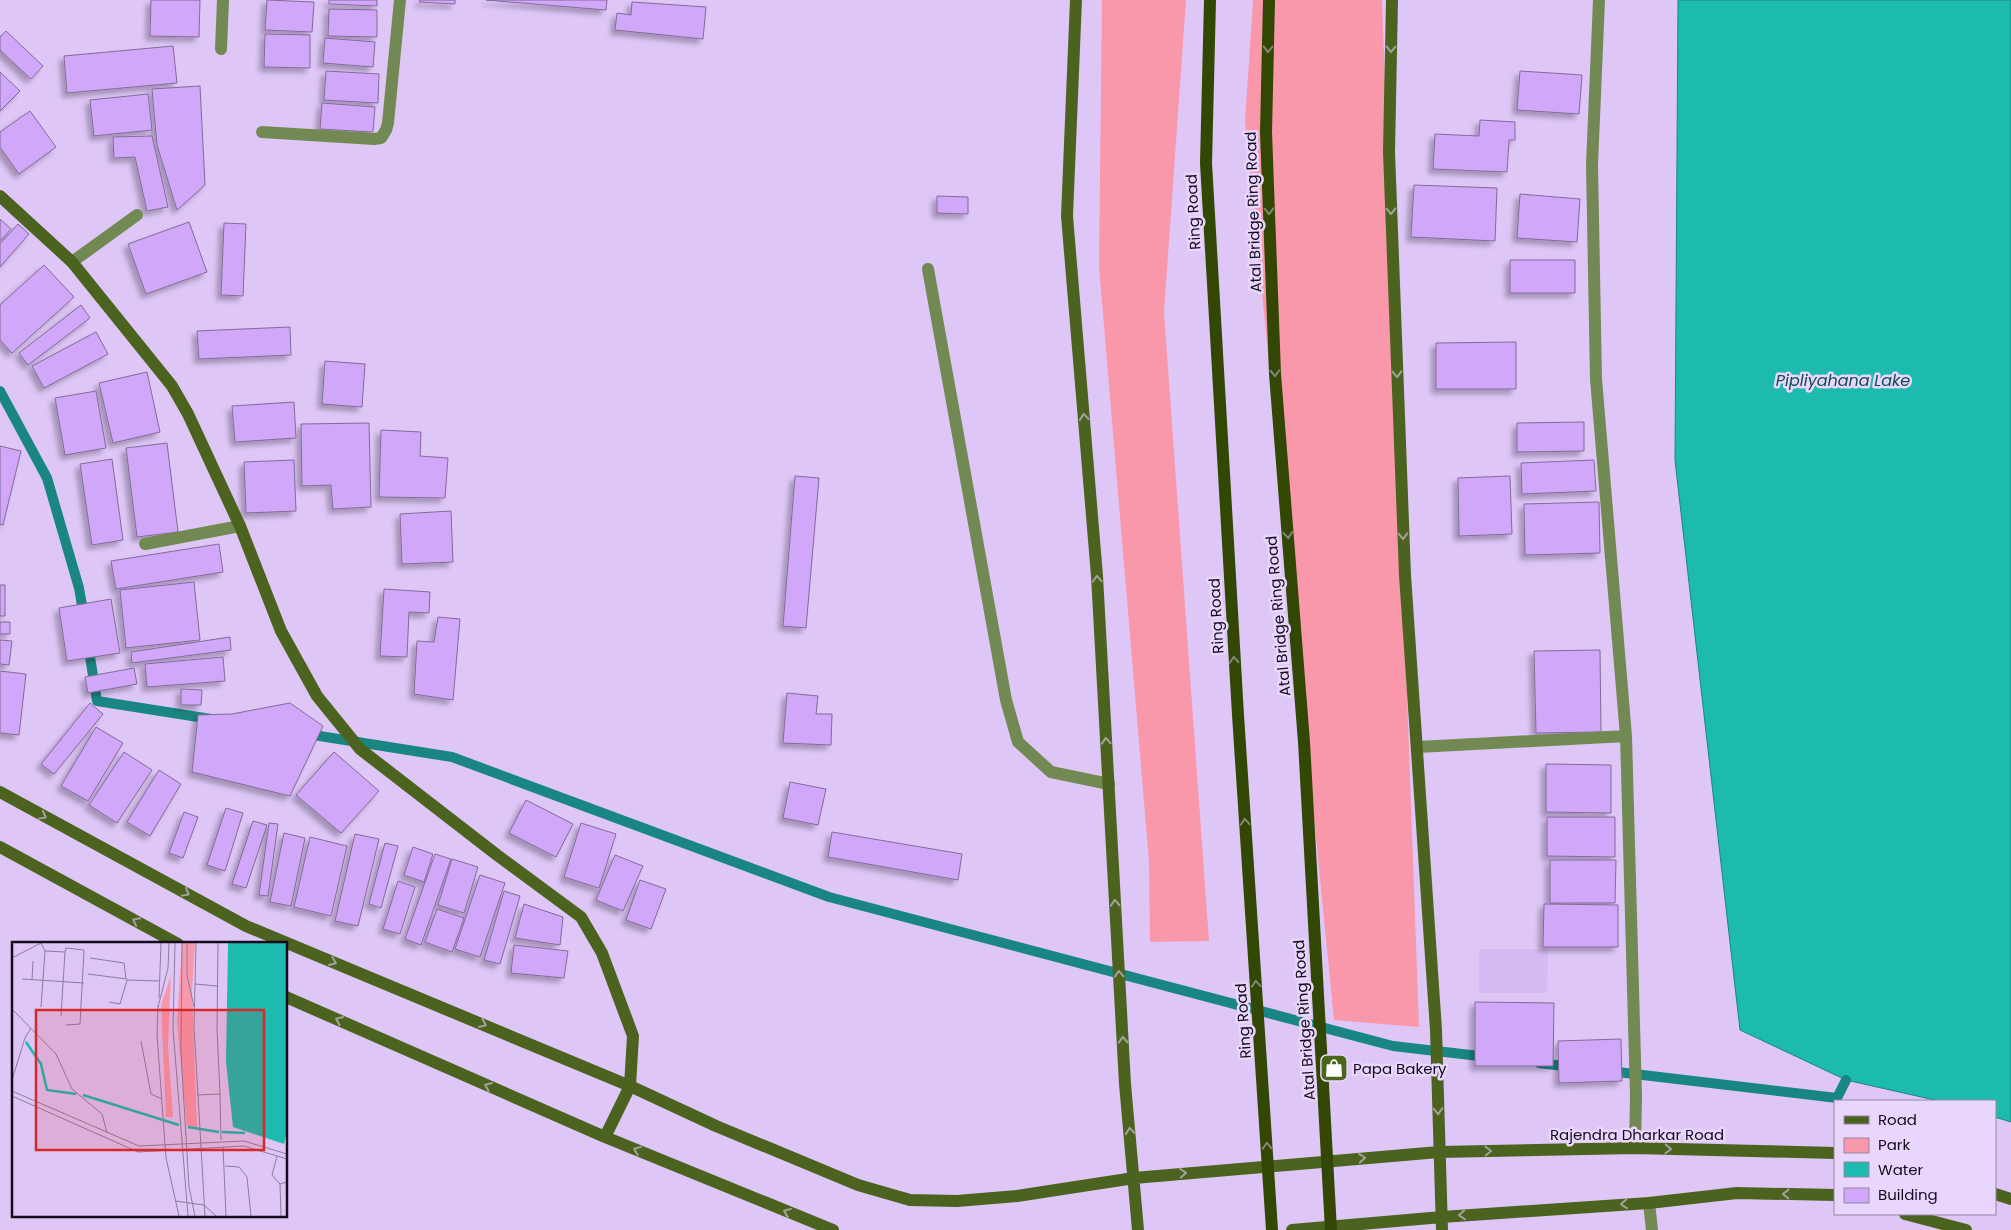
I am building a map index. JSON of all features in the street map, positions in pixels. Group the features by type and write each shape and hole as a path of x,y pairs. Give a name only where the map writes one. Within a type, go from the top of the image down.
{"main road":[{"name":"Ring Road","path":"1210,0 1206,162 1237,706 1272,1230"},
{"name":"Atal Bridge Ring Road","path":"1269,0 1266,132 1275,374 1304,742 1331,1230"}],"street":[{"path":"221,49 223,0"},
{"path":"262,132 374,140 381,138 388,123 400,0"},
{"path":"1076,0 1067,216 1097,576 1125,1084 1138,1230"},
{"path":"1392,0 1389,152 1405,575 1436,1030 1442,1230"},
{"path":"1599,0 1592,165 1596,379 1626,736 1636,1096 1635,1148"},
{"path":"0,196 72,262 172,386 188,414 240,526 282,631 317,696 360,749 497,856 581,917 602,953 633,1036 630,1086 605,1137"},
{"path":"72,262 137,215"},
{"path":"928,269 1006,700 1018,742 1051,772 1109,784"},
{"path":"144,544 240,526"},
{"path":"1418,747 1626,736"},
{"name":"Rajendra Dharkar Road","path":"0,792 246,926 284,942"},
{"path":"0,848 174,942"},
{"name":"Rajendra Dharkar Road","path":"288,944 630,1086 716,1126 849,1181 910,1200 957,1201 1017,1196 1134,1178 1439,1152 1635,1148 1834,1153"},
{"path":"288,998 605,1137 833,1230"},
{"path":"1292,1230 1442,1217 1650,1203 1737,1193 1834,1195"},
{"path":"1996,1194 2011,1199"},
{"path":"1650,1203 1652,1230"},
{"path":"1909,1215 1966,1230"}],"shaded area":[{"path":"1479,949 1548,949 1547,993 1479,993"}],"green space":[{"path":"1102,0 1186,0 1164,312 1209,941 1150,942 1149,861 1099,267"},
{"path":"1253,0 1382,0 1419,1027 1334,1020 1245,121"}],"water":[{"name":"Pipliyahana Lake","path":"1678,0 2011,0 2011,1122 1996,1117 1996,1100 1935,1100 1846,1080 1740,1030 1675,460"}],"building":[{"path":"151,0 200,0 199,37 150,36"},
{"path":"267,0 314,2 312,32 265,30"},
{"path":"329,0 377,0 377,6 329,4"},
{"path":"420,0 455,0 455,4 419,2"},
{"path":"486,0 607,0 606,10"},
{"path":"632,2 706,7 703,39 615,30 617,13 631,15"},
{"path":"329,9 377,10 377,37 328,36"},
{"path":"6,31 43,66 31,79 0,50 0,37"},
{"path":"265,34 310,35 310,68 264,67"},
{"path":"325,38 375,42 373,67 323,63"},
{"path":"173,46 177,83 67,93 64,56"},
{"path":"326,71 379,74 378,103 324,100"},
{"path":"1520,71 1582,75 1579,114 1517,110"},
{"path":"0,72 20,91 0,111"},
{"path":"200,86 205,185 177,210 157,145 152,89"},
{"path":"148,94 152,130 94,136 90,100"},
{"path":"322,103 375,107 373,132 320,129"},
{"path":"30,111 56,147 19,174 0,147 0,132"},
{"path":"1480,120 1515,122 1515,140 1509,140 1507,172 1433,169 1435,134 1479,136"},
{"path":"152,136 168,207 147,211 135,157 114,158 113,137"},
{"path":"1414,185 1497,188 1495,241 1411,237"},
{"path":"1520,194 1580,199 1577,242 1517,238"},
{"path":"937,196 968,197 968,214 937,213"},
{"path":"0,219 11,229 0,241"},
{"path":"189,222 207,272 146,294 128,244"},
{"path":"224,223 246,224 243,296 221,295"},
{"path":"18,224 29,234 0,267 0,244"},
{"path":"1510,260 1575,260 1575,293 1510,293"},
{"path":"44,265 74,297 12,353 0,340 0,305"},
{"path":"81,305 90,318 28,365 19,353"},
{"path":"290,327 291,355 199,359 197,331"},
{"path":"96,332 108,354 44,388 32,366"},
{"path":"1516,342 1516,389 1436,389 1436,343"},
{"path":"325,361 365,364 362,407 322,404"},
{"path":"147,372 160,432 113,443 99,383"},
{"path":"96,391 106,448 65,455 55,398"},
{"path":"294,402 296,438 235,442 232,406"},
{"path":"1584,422 1584,451 1517,452 1517,423"},
{"path":"369,423 371,507 333,509 331,485 302,486 301,424"},
{"path":"381,430 421,432 420,456 448,458 445,498 379,497"},
{"path":"167,443 178,532 137,537 126,448"},
{"path":"0,446 21,451 3,525 0,524"},
{"path":"112,459 123,540 92,545 80,464"},
{"path":"294,460 296,511 246,513 244,462"},
{"path":"1594,460 1596,491 1522,494 1521,463"},
{"path":"795,476 819,478 806,628 783,626"},
{"path":"1510,476 1512,534 1459,536 1458,478"},
{"path":"1599,502 1600,553 1525,555 1524,504"},
{"path":"451,511 453,562 402,564 400,514"},
{"path":"219,544 223,572 116,589 111,561"},
{"path":"194,582 200,640 126,648 120,590"},
{"path":"0,585 5,585 5,616 0,616"},
{"path":"384,589 430,592 429,613 409,612 407,657 380,656"},
{"path":"111,599 120,653 67,661 59,608"},
{"path":"438,617 460,619 453,700 414,694 417,641 434,642"},
{"path":"0,622 10,622 10,634 0,634"},
{"path":"230,637 231,650 132,663 131,652"},
{"path":"0,640 12,641 9,665 0,664"},
{"path":"1600,650 1601,732 1536,733 1534,651"},
{"path":"223,657 225,681 147,687 145,664"},
{"path":"134,668 137,684 88,693 85,677"},
{"path":"0,671 26,674 19,735 0,733"},
{"path":"181,689 202,690 201,705 181,705"},
{"path":"787,693 818,696 816,714 832,714 831,745 783,743"},
{"path":"90,703 103,714 54,774 41,764"},
{"path":"290,703 323,726 290,796 192,772 198,715 232,714"},
{"path":"96,727 123,743 88,801 61,786"},
{"path":"124,752 152,770 117,823 89,805"},
{"path":"334,752 379,791 341,833 296,795"},
{"path":"1546,764 1611,765 1611,813 1546,812"},
{"path":"159,770 181,784 150,836 127,822"},
{"path":"790,782 826,789 818,825 783,818"},
{"path":"526,800 573,824 556,857 509,833"},
{"path":"226,808 243,813 225,871 207,865"},
{"path":"184,812 198,817 183,858 169,853"},
{"path":"1547,817 1615,817 1615,857 1547,856"},
{"path":"253,821 267,825 246,888 232,884"},
{"path":"269,823 278,824 268,896 259,895"},
{"path":"581,823 616,834 599,888 564,877"},
{"path":"832,832 962,854 958,880 828,857"},
{"path":"284,833 305,838 291,906 270,902"},
{"path":"355,834 379,839 358,926 335,921"},
{"path":"310,837 347,846 331,916 294,907"},
{"path":"385,843 398,846 381,908 369,904"},
{"path":"413,847 433,854 424,882 404,875"},
{"path":"435,854 451,859 421,945 405,939"},
{"path":"615,855 643,866 623,911 596,900"},
{"path":"452,859 478,867 464,913 438,905"},
{"path":"1550,860 1616,860 1615,903 1550,903"},
{"path":"480,875 505,883 480,957 455,949"},
{"path":"640,880 666,889 651,929 626,920"},
{"path":"398,881 415,887 400,934 383,929"},
{"path":"504,891 520,896 500,964 484,960"},
{"path":"524,904 563,917 560,945 515,938"},
{"path":"1544,904 1618,905 1618,947 1543,947"},
{"path":"437,909 464,918 452,952 425,942"},
{"path":"514,945 568,951 564,978 511,973"},
{"path":"1475,1002 1554,1003 1553,1066 1475,1066"},
{"path":"1621,1039 1622,1081 1559,1083 1558,1041"}],"waterway":[{"path":"0,391 47,478 79,588 84,617"},
{"path":"88,644 97,701 211,719"},
{"path":"307,734 452,757 829,897 1393,1046 1488,1057"},
{"path":"1539,1063 1572,1067"},
{"path":"1609,1071 1837,1098 1846,1080"}],"place":[{"name":"Papa Bakery","path":"1334,1068"}]}
